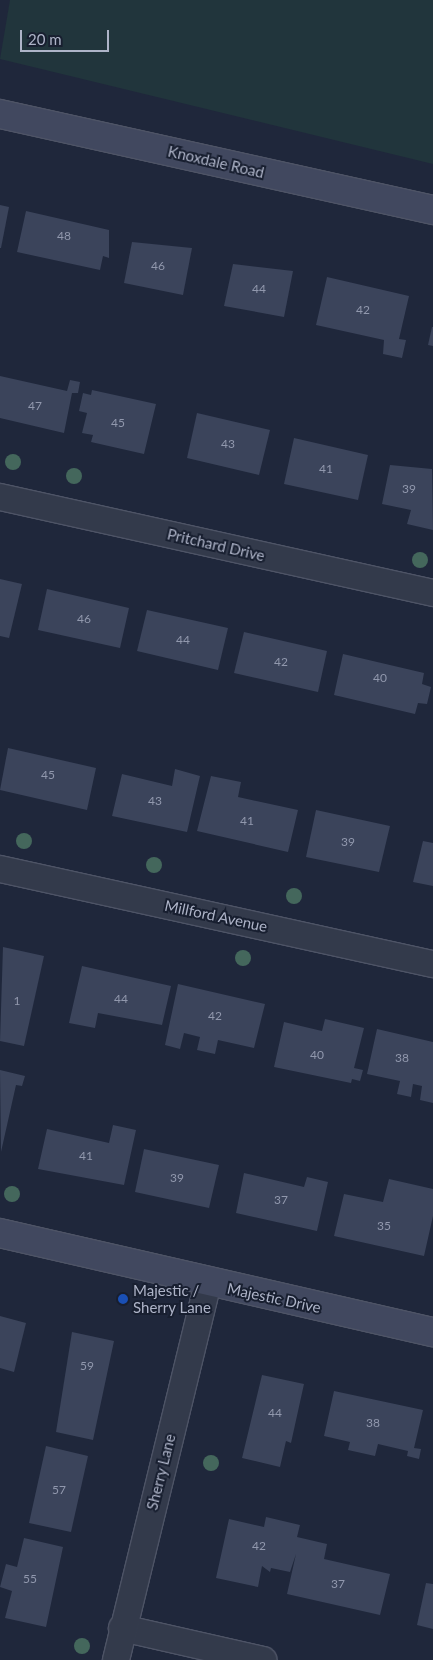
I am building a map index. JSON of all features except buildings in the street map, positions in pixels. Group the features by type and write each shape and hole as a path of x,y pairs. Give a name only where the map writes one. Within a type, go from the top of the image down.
{"street":[{"name":"Knoxdale Road","path":"0,114 433,210"},
{"name":"Pritchard Drive","path":"0,497 433,593"},
{"name":"Millford Avenue","path":"0,869 433,964"},
{"name":"Majestic Drive","path":"0,1233 208,1284 433,1332"},
{"name":"Sherry Lane","path":"116,1660 122,1628 208,1284"},
{"path":"122,1628 263,1660"}],"shaded area":[{"path":"10,0 433,0 433,164 0,59"}],"place":[{"name":"Majestic / Sherry Lane","path":"123,1299"}]}
